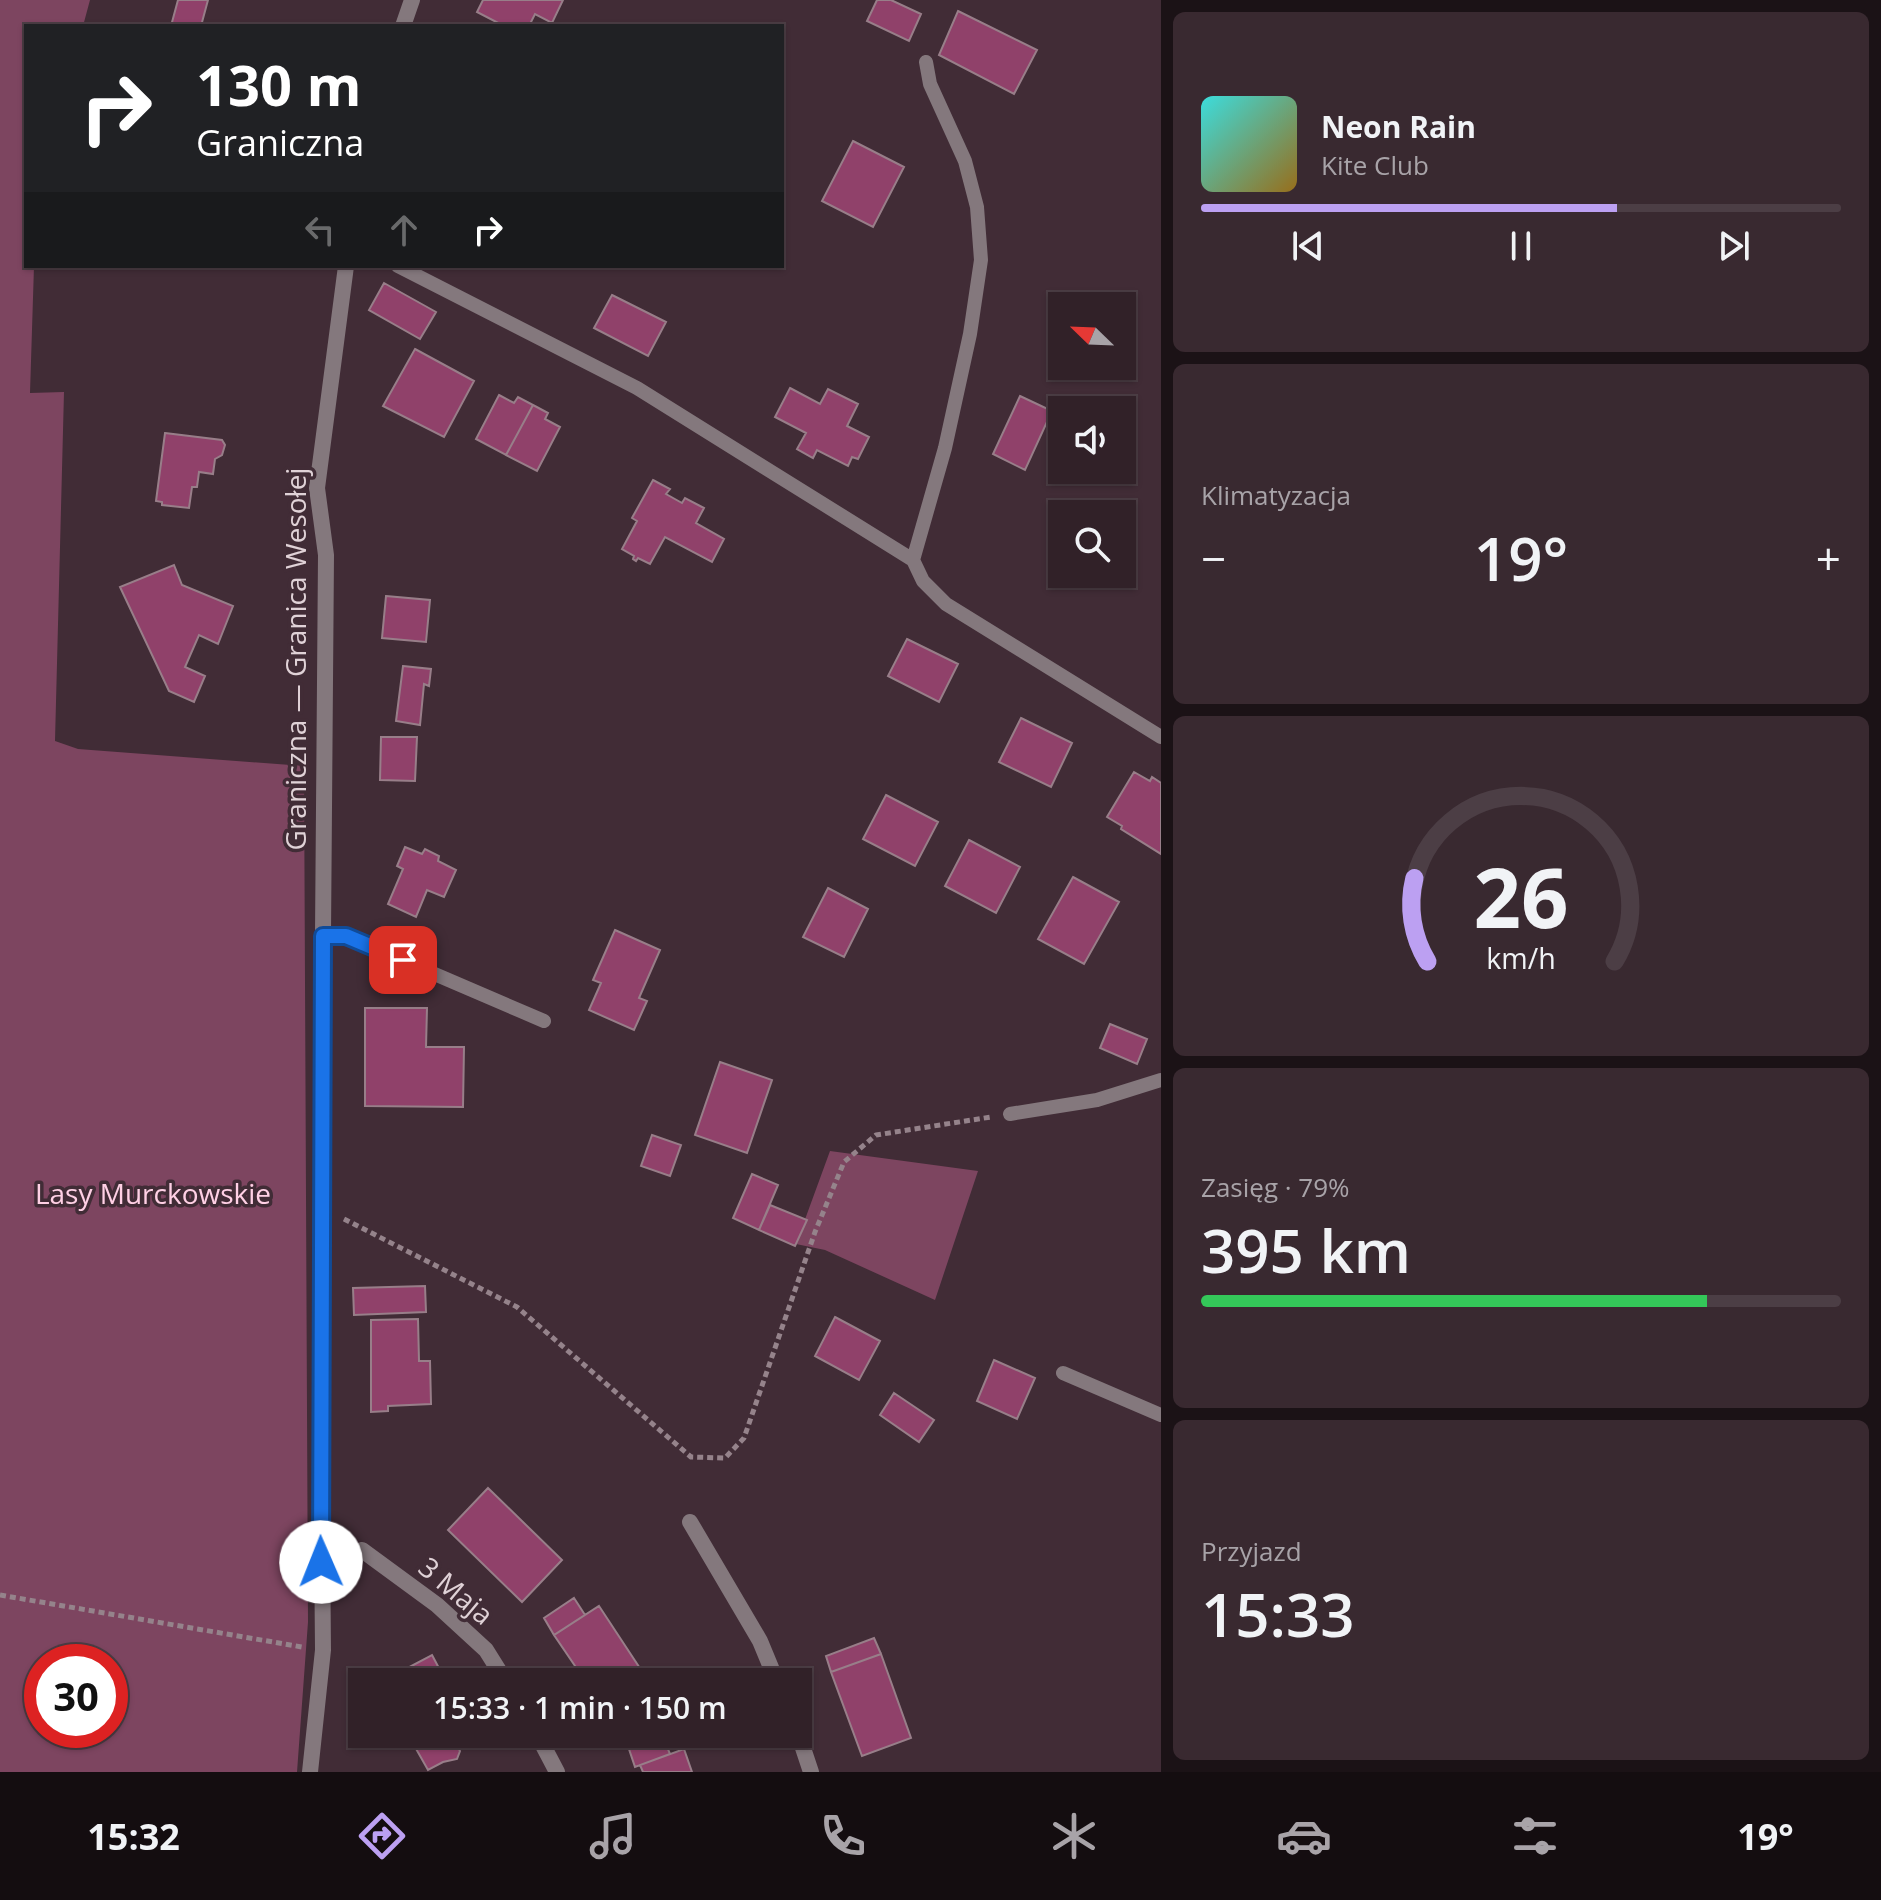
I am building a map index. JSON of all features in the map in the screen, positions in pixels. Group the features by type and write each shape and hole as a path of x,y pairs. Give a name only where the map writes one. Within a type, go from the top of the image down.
{"street":[{"path":"404,24 412,0"},
{"name":"Graniczna — Granica Wesołej","path":"310,1772 323,1650 326,555 317,488 346,268"},
{"path":"690,1522 760,1641 771,1668"},
{"name":"3 Maja","path":"362,1550 447,1614 486,1650 497,1668"},
{"path":"544,1748 557,1772"},
{"path":"803,1748 811,1772"}],"lane":[{"path":"913,560 945,448 970,334 981,260 977,207 965,161 930,84 926,62"},
{"path":"402,268 637,388 913,560 923,581 946,604 1161,737"},
{"path":"323,936 346,936 544,1021"},
{"path":"1010,1114 1097,1100 1161,1080"},
{"path":"1063,1373 1161,1415"}],"path":[{"path":"322,1207 517,1307 691,1457 725,1458 744,1438 815,1232 844,1162 876,1135 1010,1114"},
{"path":"0,1595 323,1650"}],"green space":[{"name":"Lasy Murckowskie","path":"0,0 90,0 84,24 24,24 24,268 34,268 30,393 64,392 55,741 78,749 304,766 308,1622 297,1772 0,1772"},
{"path":"830,1151 978,1171 935,1300 825,1250 796,1244"}],"building":[{"path":"178,0 208,0 202,24 172,24"},
{"path":"483,0 563,0 552,23 535,14 530,24 500,24 477,12"},
{"path":"877,0 891,0 921,14 909,41 867,21"},
{"path":"958,11 1037,50 1014,94 939,55"},
{"path":"853,141 904,167 873,227 822,201"},
{"path":"384,283 436,312 420,339 369,310"},
{"path":"612,295 666,322 648,356 594,328"},
{"path":"415,349 474,381 444,437 383,406"},
{"path":"790,388 820,404 828,389 858,404 847,426 869,437 858,459 852,457 848,466 817,450 813,458 797,449 806,433 775,417"},
{"path":"499,395 514,403 518,397 533,405 506,455 476,439"},
{"path":"1020,396 1048,409 1048,420 1025,470 993,454"},
{"path":"533,405 548,413 545,419 560,427 537,471 506,455"},
{"path":"165,433 222,440 225,445 222,455 215,459 213,474 199,472 197,487 192,487 189,508 162,505 162,502 156,501"},
{"path":"653,480 670,489 666,494 682,503 685,498 704,508 696,523 724,539 712,562 665,537 650,564 638,558 636,561 634,556 622,549 637,521 632,518"},
{"path":"174,565 182,585 233,606 218,644 199,635 185,667 205,676 194,702 169,691 120,587"},
{"path":"386,596 430,600 426,642 382,638"},
{"path":"907,639 958,664 939,702 888,676"},
{"path":"403,666 431,669 429,686 424,684 420,725 396,721"},
{"path":"1021,718 1072,743 1051,787 999,762"},
{"path":"381,737 417,737 415,781 380,780"},
{"path":"1134,772 1161,783 1161,854 1107,817"},
{"path":"886,795 938,822 915,866 863,839"},
{"path":"969,840 1020,867 996,913 945,886"},
{"path":"405,847 422,854 425,849 439,856 438,861 456,870 444,897 427,890 416,917 388,904 403,869 397,866"},
{"path":"1073,877 1119,902 1084,964 1038,939"},
{"path":"828,888 868,909 844,957 803,937"},
{"path":"615,930 660,950 639,998 647,1001 634,1030 589,1010 601,983 593,980"},
{"path":"365,1008 427,1008 426,1047 464,1047 463,1107 365,1106"},
{"path":"1110,1024 1147,1039 1137,1064 1100,1048"},
{"path":"720,1062 772,1080 747,1153 695,1135"},
{"path":"652,1135 681,1145 670,1176 641,1166"},
{"path":"752,1174 778,1185 759,1230 733,1218"},
{"path":"770,1205 807,1220 795,1246 759,1230"},
{"path":"425,1286 426,1312 354,1315 353,1288"},
{"path":"835,1317 880,1341 859,1380 815,1356"},
{"path":"418,1319 419,1361 430,1361 431,1404 388,1406 388,1411 371,1412 371,1320"},
{"path":"994,1360 1035,1378 1017,1419 977,1401"},
{"path":"894,1393 934,1420 919,1442 880,1415"},
{"path":"488,1488 562,1560 522,1602 448,1530"},
{"path":"574,1598 585,1615 554,1635 544,1618"},
{"path":"599,1606 640,1668 576,1668 554,1635"},
{"path":"874,1638 881,1654 831,1672 826,1656"},
{"path":"881,1654 911,1738 862,1756 831,1672"},
{"path":"432,1655 439,1668 408,1668"},
{"path":"416,1748 458,1748 457,1759 428,1770"},
{"path":"668,1748 670,1754 635,1767 629,1749"},
{"path":"684,1749 692,1772 643,1772 640,1765"}],"route":[{"path":"321,1562 323,936 346,936 403,960"}]}
